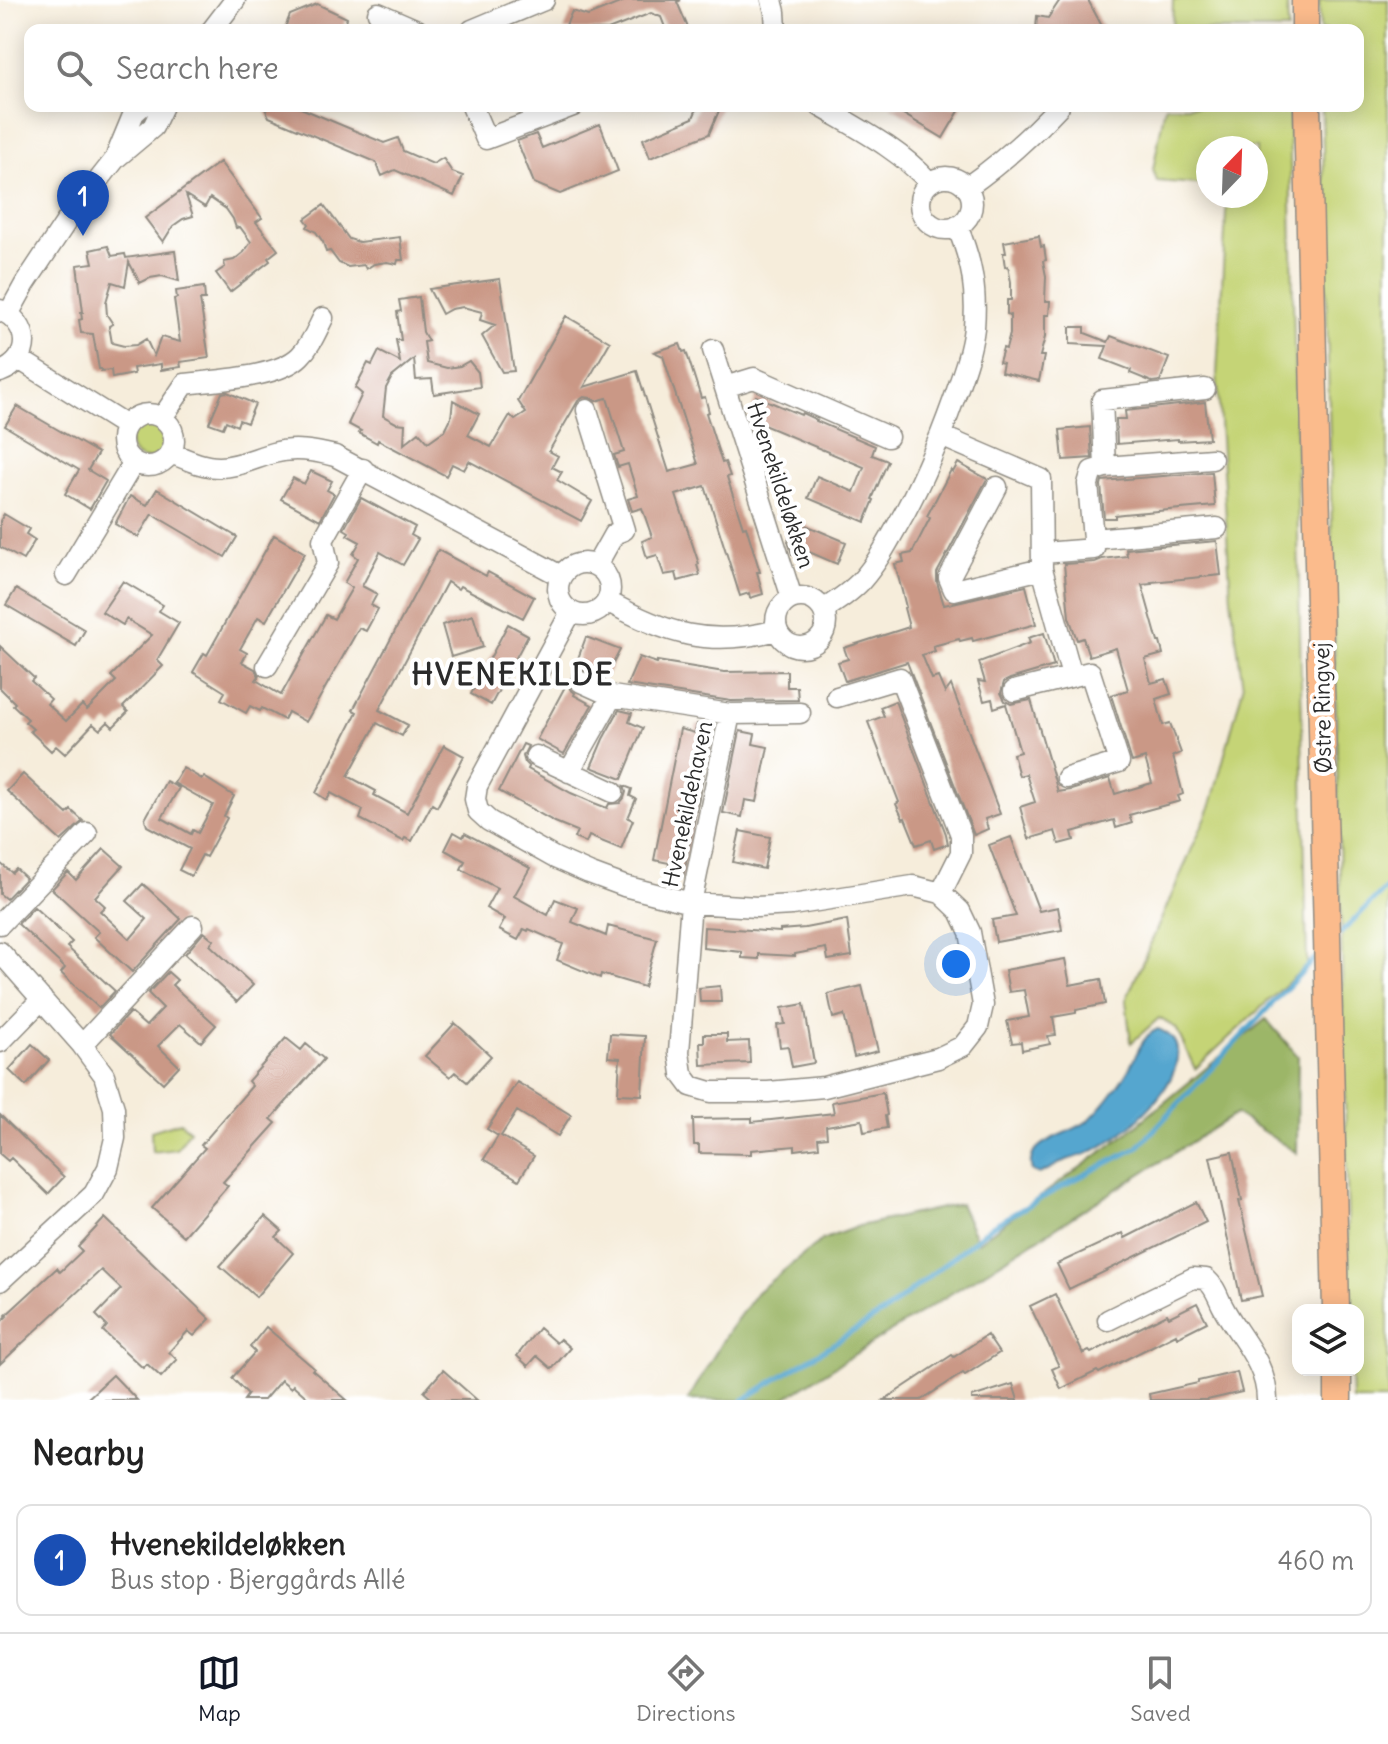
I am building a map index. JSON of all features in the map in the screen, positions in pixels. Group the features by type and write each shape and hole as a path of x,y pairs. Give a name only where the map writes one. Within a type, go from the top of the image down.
{"main road":[{"name":"Østre Ringvej","path":"1307,112 1336,1304"},
{"path":"1338,1376 1338,1400"}],"street":[{"path":"217,24 235,0"},
{"path":"486,24 544,0"},
{"path":"772,0 776,24"},
{"path":"378,13 403,24"},
{"path":"116,158 135,112"},
{"path":"0,372 12,367 19,359 24,340 17,320 4,312 68,219 116,158 153,127 160,112"},
{"path":"475,112 486,139 557,112"},
{"path":"830,112 892,148 929,182"},
{"path":"967,187 988,172 1053,112"},
{"path":"939,177 949,177 967,187 972,198 971,209 966,219 957,226 939,228 924,217 920,198 929,182 939,177"},
{"path":"823,610 862,580 881,555 912,500 941,436 966,365 974,330 974,288 969,256 957,226"},
{"path":"162,418 185,384 265,373 297,359 309,346 323,318"},
{"name":"Hvenekildeløkken","path":"713,350 792,598"},
{"path":"19,359 126,426"},
{"name":"Hvenekildeløkken","path":"725,387 754,378 888,437"},
{"path":"1105,467 1102,400 1205,389"},
{"path":"587,410 624,530 614,534 596,566"},
{"path":"147,414 162,418 168,423 174,437 171,453 159,464 134,462 128,457 122,442 126,426 132,419 147,414"},
{"path":"941,436 1041,479 1042,561 1072,676"},
{"path":"171,453 193,462 219,467 246,463 276,452 308,449 335,456 561,576"},
{"path":"997,487 949,578 954,590 1042,561 1094,549 1088,484 1092,471 1105,467 1212,459"},
{"path":"66,575 134,462"},
{"path":"267,666 328,563 323,540 363,469"},
{"path":"1093,539 1217,528"},
{"path":"580,563 596,566 607,578 607,601 602,608 587,615 571,612 560,600 558,584 561,576 580,563"},
{"path":"806,597 823,610 825,632 815,644 800,648 786,643 777,630 776,615 792,598 806,597"},
{"path":"607,601 662,629 692,637 724,639 777,630"},
{"name":"Hvenekildehaven","path":"571,612 477,786 475,799 478,811 489,821 555,858 589,873 691,903 741,907 792,905 913,886 941,893 960,911 970,932 983,1005 978,1027 963,1046 938,1058 824,1087 768,1092 711,1092 691,1086 682,1074 679,1052 691,903 730,714"},
{"path":"1014,691 1090,672 1119,762 1076,775 1080,751"},
{"path":"837,697 900,678 961,835 961,853 941,893"},
{"name":"Hvenekildehaven","path":"581,682 612,696 730,714 800,713"},
{"path":"569,772 612,696"},
{"path":"536,756 613,792"},
{"path":"0,924 87,833"},
{"path":"82,1045 193,926"},
{"path":"0,952 82,1045 104,1075 114,1108 115,1138 108,1168 94,1194 0,1281"},
{"path":"0,1042 42,999"},
{"path":"1108,1320 1193,1278 1206,1279 1215,1286 1222,1305 1261,1369 1266,1381 1267,1400"}],"green space":[{"path":"1173,0 1287,0 1288,24 1172,24"},
{"path":"1319,0 1388,0 1388,1400 1352,1400 1351,1376 1364,1376 1364,1304 1350,1304 1322,112 1364,112 1364,24 1320,24"},
{"path":"1164,112 1289,112 1307,965 1195,1069 1176,1028 1159,1018 1131,1043 1126,1000 1211,805 1243,687 1231,599 1217,374 1226,208 1268,208 1268,136 1196,136 1196,184 1157,181 1153,170"},
{"path":"147,423 160,428 165,441 160,454 147,459 134,454 129,441 134,428"},
{"path":"1266,1019 1298,1056 1297,1153 1236,1114 782,1400 688,1400 727,1333 757,1292 822,1240 859,1226 960,1204 978,1242 1126,1134"},
{"path":"180,1122 190,1130 177,1149 152,1152 151,1131"}],"water":[{"path":"1158,1029 1173,1040 1177,1058 1166,1086 1156,1100 1131,1125 1104,1145 1039,1174 1032,1171 1031,1160 1035,1151 1052,1138 1091,1118 1122,1080 1142,1043"}],"building":[{"path":"681,0 677,2 686,24 664,24 661,17 651,13 623,24 567,24 572,11 588,16 625,1"},
{"path":"1060,0 1088,0 1101,24 1036,24 1037,16 1048,18"},
{"path":"317,4 347,18 344,24 286,24 290,15"},
{"path":"267,112 310,112 384,143 398,138 403,151 433,164 443,158 452,172 463,176 454,196 395,170 382,176 376,162 269,117"},
{"path":"696,112 718,112 709,134 650,158 643,139 693,118"},
{"path":"900,112 958,112 943,138"},
{"path":"600,124 618,171 560,194 534,183 517,141 536,134 542,148"},
{"path":"220,162 262,218 256,222 278,250 268,258 270,261 230,292 216,273 225,267 224,262 234,260 251,242 240,227 236,228 226,209 210,198 205,207 186,195 193,216 173,226 163,242 145,218"},
{"path":"324,205 349,239 359,242 400,237 403,260 398,260 397,264 374,264 366,269 364,265 348,267 339,263 330,251 326,252 316,232 307,227 309,224 305,219"},
{"path":"1039,236 1046,260 1043,261 1045,301 1050,301 1049,315 1045,315 1045,337 1040,356 1044,356 1039,381 1001,372 1003,363 999,362 1010,334 1007,300 1011,300 1011,282 1008,266 1005,267 1004,242"},
{"path":"108,246 112,256 125,254 126,258 175,251 179,281 162,276 140,283 129,262 125,286 112,282 106,302 107,315 113,324 109,326 112,343 136,345 146,339 154,356 161,337 180,342 174,299 177,298 176,291 204,287 205,300 200,300 209,358 180,362 181,367 161,370 161,364 133,368 134,374 112,378 111,370 99,369 93,334 81,333 79,320 83,312 77,265 93,263 90,250"},
{"path":"500,279 514,371 502,372 482,336 495,325 480,320 482,312 463,307 442,314 429,289"},
{"path":"419,297 423,332 428,341 424,342 427,363 447,368 469,361 478,372 480,387 434,394 432,379 416,380 414,359 392,377 386,388 383,416 405,424 404,444 419,432 428,442 445,430 451,418 453,400 479,414 468,435 491,447 510,415 515,420 526,413 518,401 566,316 610,342 584,387 637,371 669,472 698,464 663,356 654,352 680,344 683,352 686,351 701,398 705,397 709,412 706,413 722,463 725,462 730,476 727,477 743,527 746,526 760,572 757,572 763,594 750,598 749,593 740,596 705,486 676,495 700,575 678,581 676,573 664,575 657,555 647,558 642,541 652,537 642,508 632,511 628,499 638,496 628,464 618,467 614,455 624,452 607,398 596,401 584,397 578,401 549,451 558,456 552,467 562,472 557,480 592,501 581,521 469,461 464,470 452,464 446,476 378,440 377,443 348,424 362,394 355,388 368,363 372,365 379,351 400,362 396,340 401,340 397,312 401,311 399,300"},
{"path":"1070,327 1085,327 1085,333 1108,342 1111,336 1169,358 1160,381 1152,382 1102,359 1107,346 1070,344"},
{"path":"227,392 255,404 247,423 239,420 237,426 226,421 223,428 209,423 222,393"},
{"path":"756,396 875,446 872,455 888,461 865,522 808,498 817,476 854,492 864,467 749,419"},
{"path":"1205,402 1209,439 1117,444 1116,419 1126,419 1125,411"},
{"path":"17,406 98,453 88,470 106,481 90,509 65,494 79,470 5,426"},
{"path":"1090,427 1092,458 1063,460 1060,430"},
{"path":"958,463 987,479 937,573 944,605 1026,586 1036,624 973,641 972,638 959,639 933,646 935,651 922,655 932,679 938,677 945,693 951,685 1000,814 985,819 988,829 974,835 907,662 845,681 838,662 848,659 844,648 909,627 895,564 904,562 902,555 912,553 930,518 927,516 951,470 953,472"},
{"path":"311,471 332,481 327,490 334,494 320,520 281,499 293,478 304,484"},
{"path":"1212,472 1215,506 1104,518 1102,481"},
{"path":"157,489 237,537 225,557 152,514 138,537 115,524 130,496 147,505"},
{"path":"361,498 415,527 411,535 418,539 403,565 380,552 362,586 377,594 371,605 378,609 366,631 359,628 306,722 288,712 284,720 262,708 260,711 250,706 246,713 221,699 225,692 193,672 204,653 207,655 274,535 305,553 266,621 258,617 240,649 247,653 242,662 255,669 259,676 256,680 281,695 326,615 334,619 352,588 344,583 358,558 353,554 360,542 347,535 349,532 344,529"},
{"path":"4,514 29,529 26,534 35,540 23,560 0,547 0,521"},
{"path":"796,521 846,542 837,564 800,548 797,556 792,554 788,541"},
{"path":"1217,541 1221,575 1142,585 1163,654 1145,659 1151,683 1166,679 1171,694 1156,699 1163,725 1170,723 1181,753 1173,756 1183,794 1178,796 1180,801 1129,815 1132,823 1116,828 1114,820 1072,832 1074,840 1059,844 1055,831 1029,839 1020,807 1035,802 1026,774 1019,776 1013,754 1020,752 1006,704 994,708 992,699 984,701 978,681 985,682 979,662 1030,643 1028,638 1044,633 1054,666 1004,682 1001,693 1005,701 1011,704 1031,700 1058,792 1110,778 1115,794 1152,783 1145,758 1132,762 1111,695 1128,690 1116,648 1089,656 1083,638 1077,640 1069,617 1064,564 1127,556 1126,549"},
{"path":"438,550 534,597 523,618 447,582 379,710 408,725 402,736 377,723 348,776 407,813 444,745 464,756 437,807 432,804 412,841 405,838 403,841 360,819 363,810 331,793 327,800 316,793 357,712 353,710"},
{"path":"123,581 163,605 159,611 179,623 157,660 163,666 123,707 128,712 113,727 108,722 100,730 93,724 65,754 56,746 51,751 30,731 33,729 25,722 28,719 0,688 0,646 34,678 31,681 51,699 47,704 66,721 82,705 87,710 116,681 111,676 152,635 126,619 123,625 102,612"},
{"path":"16,589 85,630 76,646 6,605"},
{"path":"473,615 483,647 451,657 442,625"},
{"path":"508,624 528,635 491,705 471,694"},
{"path":"586,637 620,650 605,679 586,670 573,672"},
{"path":"639,657 657,663 724,672 787,671 787,687 797,687 798,700 731,701 627,685"},
{"path":"568,681 574,695 592,705 564,754 537,739"},
{"path":"895,701 946,834 948,844 934,849 931,840 916,845 896,804 899,802 868,722 884,716 880,707"},
{"path":"619,710 632,713 629,722 643,728 622,779 591,767"},
{"path":"697,724 713,727 683,877 668,873 669,863 654,860 680,729 695,733"},
{"path":"740,731 755,734 753,744 768,747 757,802 745,800 742,817 723,813"},
{"path":"523,744 528,746 523,756 528,769 594,803 607,808 609,804 620,803 624,798 624,786 632,789 630,796 636,799 628,818 633,820 621,849 589,836 586,843 574,838 577,831 499,791"},
{"path":"183,768 234,796 224,816 227,818 206,857 202,855 191,876 179,870 190,849 147,826 145,819 166,781 179,788 162,818 191,834 193,830 198,833 213,805 174,783"},
{"path":"23,774 67,814 71,810 83,821 61,841 7,791"},
{"path":"740,831 770,837 764,869 733,862"},
{"path":"454,832 463,837 465,833 530,868 514,896 548,915 555,899 578,908 572,922 606,936 608,926 657,939 644,987 601,974 600,978 557,960 563,944 529,929 524,929 518,940 499,930 505,919 486,908 497,888 461,869 465,861 445,850"},
{"path":"1011,837 1039,911 1058,907 1062,930 996,942 992,920 1016,916 989,845"},
{"path":"104,849 123,866 95,897 105,906 100,911 130,939 147,919 127,901 143,884 181,919 132,972 94,937 99,932 52,889 68,872 76,880"},
{"path":"0,863 12,873 16,869 26,878 6,899 0,894"},
{"path":"34,907 72,942 67,947 115,991 99,1008 61,973 65,968 18,924"},
{"path":"847,920 852,956 828,960 826,948 795,956 759,954 759,959 742,958 742,952 703,948 704,927 780,932"},
{"path":"204,932 214,940 210,945 253,985 237,1002 185,954"},
{"path":"1065,959 1070,985 1101,979 1105,1004 1053,1017 1056,1035 1048,1036 1050,1044 1022,1050 1021,1042 1012,1043 1007,1021 1029,1017 1024,990 1009,992 1005,970"},
{"path":"168,972 177,980 172,985 216,1025 201,1042 180,1024 158,1046 179,1066 163,1083 110,1034 130,1012 146,1026 163,1008 148,993"},
{"path":"720,986 721,1002 700,1002 699,988"},
{"path":"862,986 878,1051 854,1057 844,1015 833,1018 828,994"},
{"path":"804,1004 814,1063 792,1067 788,1046 780,1047 777,1025 785,1024 782,1008"},
{"path":"455,1023 491,1056 467,1082 455,1072 450,1077 425,1056"},
{"path":"610,1034 645,1036 642,1095 618,1094 620,1058 608,1057"},
{"path":"704,1034 727,1034 727,1042 749,1041 750,1063 701,1065 700,1042 704,1042"},
{"path":"286,1038 301,1050 306,1044 324,1059 271,1119 276,1123 223,1182 228,1186 184,1236 152,1208 205,1148 201,1145 252,1086 248,1081"},
{"path":"32,1044 49,1060 26,1086 9,1070"},
{"path":"517,1082 571,1115 558,1136 517,1111 501,1136 534,1156 519,1180 484,1159 498,1136 487,1129"},
{"path":"883,1093 887,1128 864,1132 862,1120 826,1126 827,1137 818,1138 819,1147 751,1150 751,1154 699,1153 699,1145 694,1145 693,1119 752,1118 752,1122 834,1113 832,1102"},
{"path":"0,1115 64,1177 48,1194 11,1158 8,1161 0,1154"},
{"path":"1232,1152 1242,1200 1239,1201 1262,1296 1241,1300 1210,1157"},
{"path":"1196,1202 1206,1222 1069,1289 1057,1264 1123,1233 1125,1238"},
{"path":"265,1216 282,1231 276,1237 293,1253 256,1297 220,1266"},
{"path":"105,1218 210,1319 194,1336 188,1331 169,1352 177,1360 161,1377 147,1364 143,1368 103,1331 107,1326 96,1315 121,1289 101,1270 0,1364 0,1323 57,1268 60,1272 82,1251 78,1247"},
{"path":"1055,1294 1083,1354 1197,1303 1207,1322 1061,1389 1052,1369 1059,1366 1030,1306"},
{"path":"266,1327 347,1400 310,1400 293,1385 291,1388 281,1380 264,1400 244,1400 248,1394 232,1378 255,1352 250,1347"},
{"path":"539,1328 556,1343 560,1339 570,1348 552,1369 537,1356 528,1366 517,1356"},
{"path":"987,1335 999,1353 965,1375 963,1373 921,1400 884,1400 952,1355 954,1357"},
{"path":"443,1370 477,1400 433,1400 424,1392"},
{"path":"1237,1372 1242,1392 1207,1400 1150,1400 1149,1394"},
{"path":"113,1375 137,1400 86,1400"},
{"path":"1013,1384 1018,1400 972,1400 972,1397"}],"waterway":[{"path":"1341,933 1388,886"},
{"path":"743,1400 886,1311 992,1226 1137,1148 1314,959"}],"place":[{"name":"Hvenekildeløkken","path":"83,236"}],"district":[{"name":"HVENEKILDE","path":"513,674"}]}
